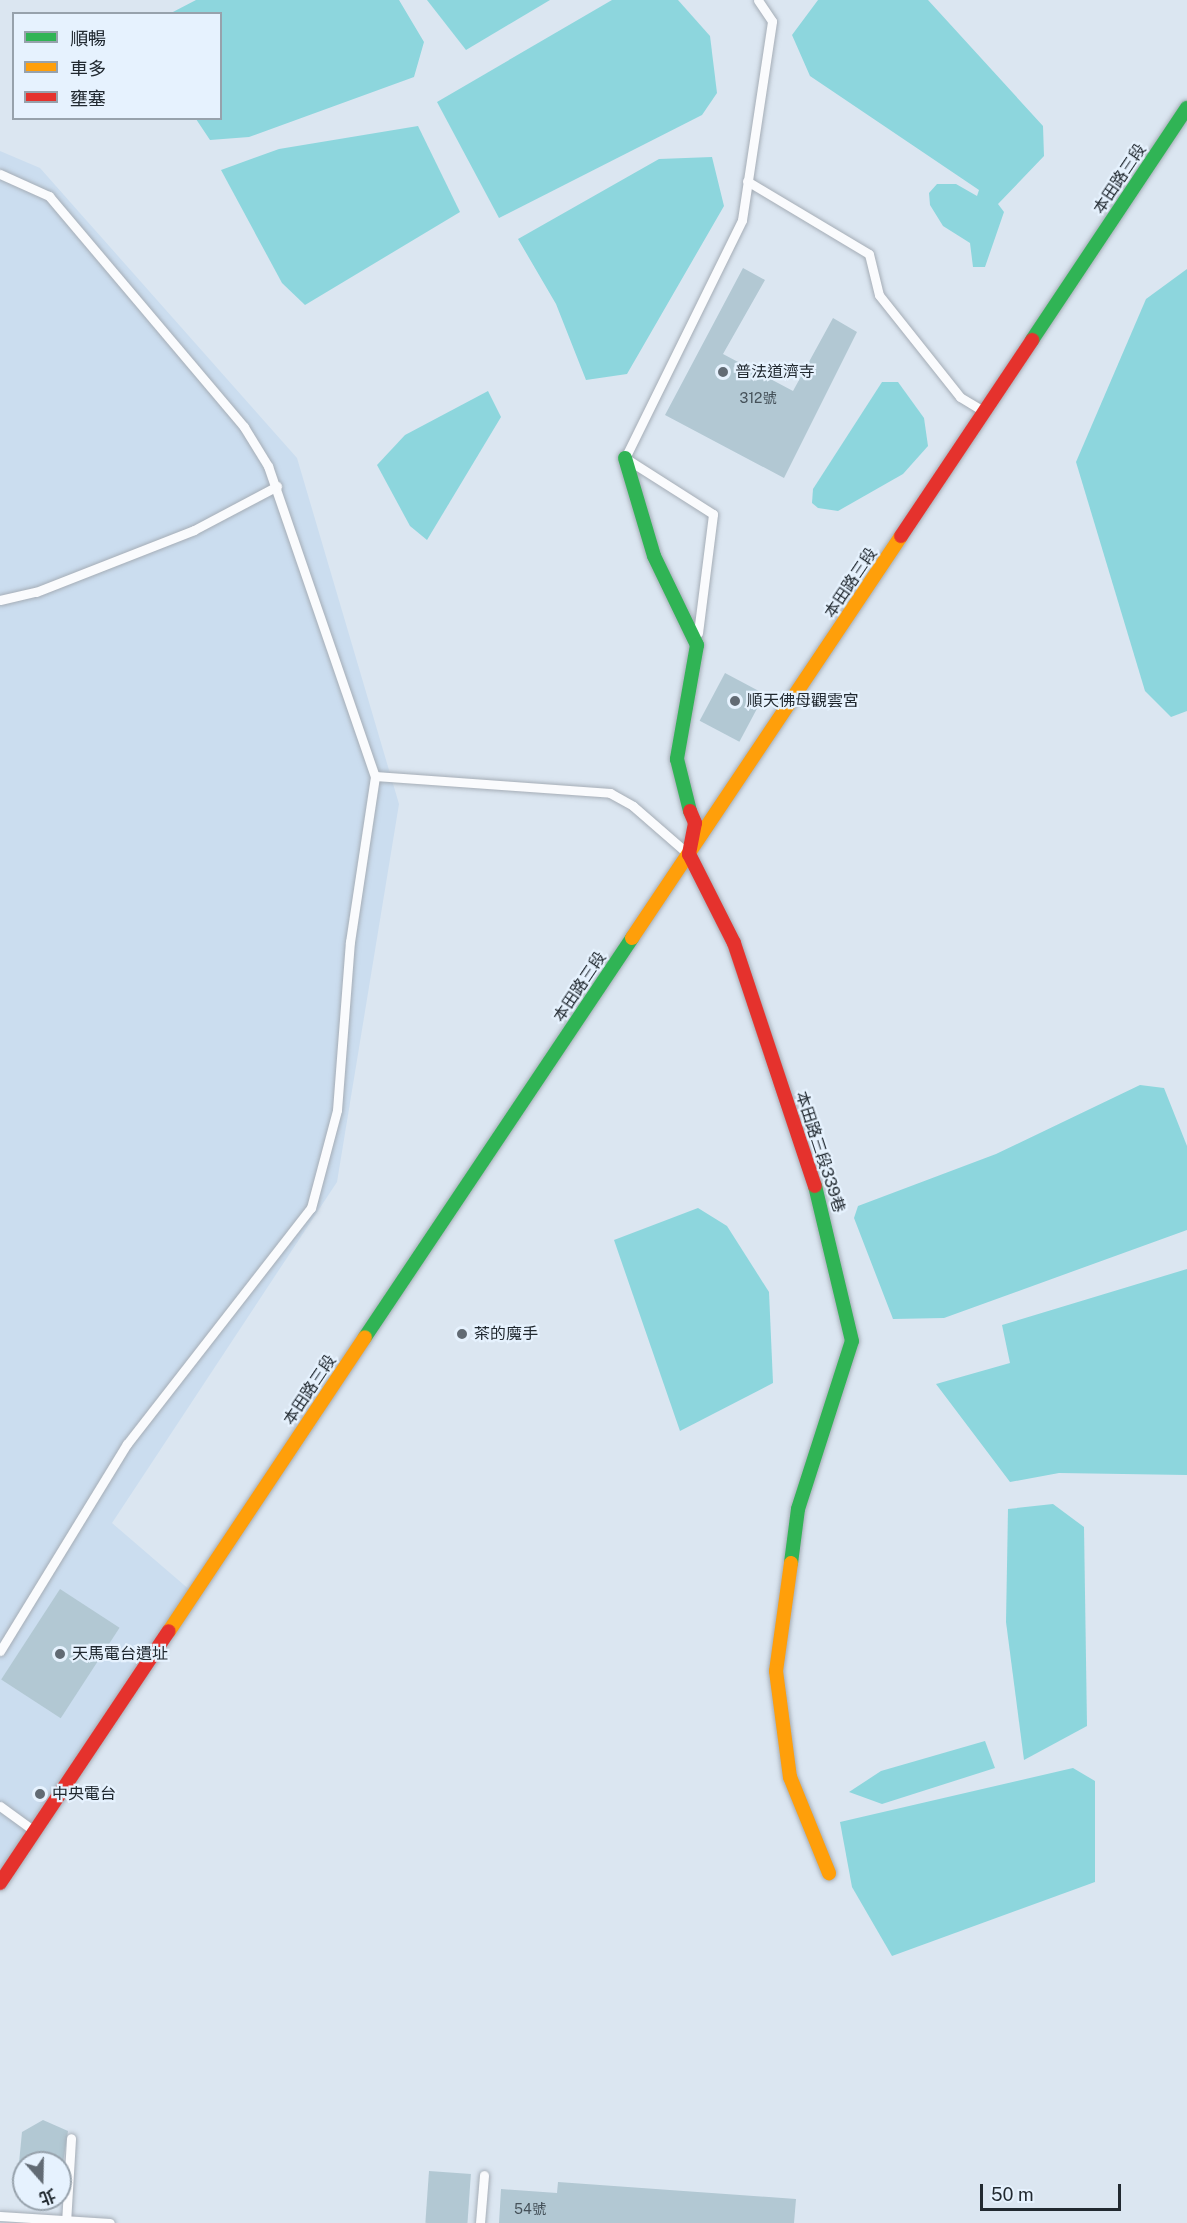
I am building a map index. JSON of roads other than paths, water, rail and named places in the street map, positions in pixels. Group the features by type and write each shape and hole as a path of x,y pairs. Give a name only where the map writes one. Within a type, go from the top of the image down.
{"street":[{"name":"本田路三段","path":"0,1883 1187,108"},
{"path":"626,458 654,556 697,645 677,759 682,793 695,823 689,854"},
{"name":"本田路三段339巷","path":"689,854 734,943 824,1213 852,1341 798,1509 776,1671 790,1777 829,1873"}],"lane":[{"path":"697,645 713,514 626,458 742,220 772,21 759,0"},
{"path":"0,174 49,196 244,426 277,486 375,776 350,942 337,1110 311,1208 127,1444 0,1651"},
{"path":"747,181 869,254 879,295 960,397 985,412"},
{"path":"0,600 36,592 194,530 277,486"},
{"path":"375,776 610,793 633,806 689,854"},
{"path":"0,1806 34,1831"},
{"path":"66,2222 71,2138"},
{"path":"480,2223 484,2175"},
{"path":"0,2216 110,2223"}],"water":[{"path":"196,0 399,0 424,42 414,77 249,137 210,140 197,120 222,120 222,12 173,12"},
{"path":"427,0 550,0 466,50"},
{"path":"612,0 678,0 710,36 717,93 702,115 499,218 437,102"},
{"path":"818,0 928,0 1043,126 1044,156 998,204 1004,212 985,267 973,267 970,243 943,226 930,205 929,193 937,184 956,184 977,196 979,190 810,76 792,35"},
{"path":"418,126 460,212 305,305 282,283 221,170 279,149"},
{"path":"712,157 724,206 627,374 586,380 556,304 518,239 659,159"},
{"path":"1187,269 1187,711 1171,717 1145,691 1076,462 1146,299"},
{"path":"882,382 898,382 924,418 928,446 903,474 838,511 818,508 812,503 813,489"},
{"path":"488,391 501,417 427,540 410,526 377,465 405,435"},
{"path":"1140,1085 1164,1088 1187,1146 1187,1230 944,1318 893,1319 854,1218 858,1206 996,1154"},
{"path":"698,1208 727,1226 769,1292 773,1383 680,1431 614,1240"},
{"path":"1187,1269 1187,1475 1059,1473 1010,1482 936,1384 1010,1363 1002,1325"},
{"path":"1053,1504 1084,1527 1087,1726 1024,1760 1006,1622 1008,1509"},
{"path":"985,1741 995,1768 882,1804 849,1792 881,1771"},
{"path":"1073,1768 1095,1781 1095,1882 892,1956 852,1887 840,1822"}],"place":[{"name":"普法道濟寺","path":"723,372"},
{"name":"順天佛母觀雲宮","path":"735,701"},
{"name":"茶的魔手","path":"462,1334"},
{"name":"天馬電台遺址","path":"60,1654"},
{"name":"中央電台","path":"40,1794"}]}
